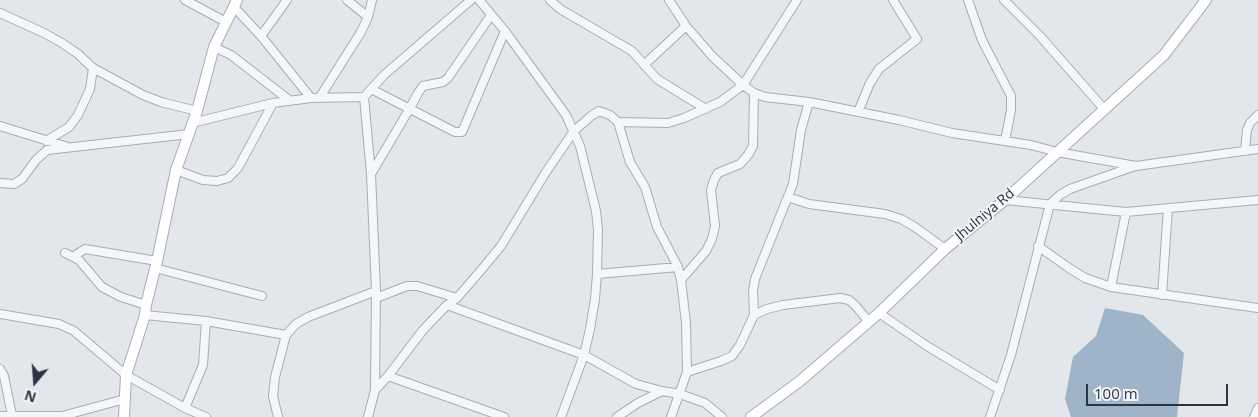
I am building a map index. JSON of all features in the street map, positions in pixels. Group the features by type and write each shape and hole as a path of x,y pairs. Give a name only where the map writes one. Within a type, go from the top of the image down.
{"street":[{"path":"184,0 226,22"},
{"path":"261,36 287,0"},
{"path":"347,0 368,17"},
{"path":"320,98 368,17 372,0"},
{"path":"192,122 273,102 311,98 364,97 406,55 471,0"},
{"path":"479,0 505,31 566,115 580,146 596,211 598,230 594,307 584,355 562,417"},
{"path":"550,0 560,9 632,51 657,79 706,109"},
{"path":"669,0 700,43 743,85 754,93 765,97 809,102 952,133 1031,145 1057,152 1136,166"},
{"path":"618,122 668,123 720,102 743,85 797,0"},
{"path":"858,112 870,83 879,69 917,40 893,0"},
{"path":"968,0 982,40 1011,96 1011,110 1005,141"},
{"path":"1004,0 1040,36 1104,109"},
{"name":"Jhulniya Rd","path":"751,417 800,381 879,314 945,248 1006,200 1164,56 1206,0"},
{"path":"124,417 126,375 156,265 176,170 197,111 214,47 235,3 311,98"},
{"path":"0,13 62,43 93,68 143,95 161,102 197,111"},
{"path":"370,174 423,86 443,82 448,78 491,15"},
{"path":"644,65 686,26"},
{"path":"372,90 455,132 462,132 505,31"},
{"path":"214,47 231,55 289,100"},
{"path":"46,141 69,127 78,115 90,89 93,68"},
{"path":"681,280 706,251 712,239 715,226 711,190 714,180 718,173 740,164 748,155 752,146 754,93"},
{"path":"364,97 376,294 375,390 368,417"},
{"path":"176,170 203,180 216,182 228,178 238,168 273,102"},
{"path":"687,372 732,356 740,345 754,316 753,291 755,280 788,197 796,170 800,130 809,102"},
{"path":"375,390 423,330 447,305 457,298 501,246 546,172 574,132 590,116 599,111 610,115 618,122 630,162 644,187 657,227 678,268 681,280 686,323 687,372 671,417"},
{"path":"1244,151 1250,123 1258,115"},
{"path":"0,126 67,147"},
{"path":"0,183 14,184 22,179 36,160 47,150 188,134"},
{"path":"990,417 1011,356 1050,204 1070,189 1136,166 1258,149"},
{"path":"788,197 809,204 885,214 901,219 945,248"},
{"path":"1006,200 1126,212 1258,200"},
{"path":"1162,295 1168,208"},
{"path":"1111,287 1126,212"},
{"path":"1038,246 1085,278 1111,287 1258,308"},
{"path":"74,256 84,249 156,265 262,296"},
{"path":"65,253 79,260 102,287 145,310 286,335"},
{"path":"597,274 678,268"},
{"path":"278,417 272,396 275,377 286,335 296,324 308,317 376,294 407,286 417,286 457,298"},
{"path":"754,316 767,309 783,305 840,298 849,300 869,322"},
{"path":"447,305 584,355 636,384 680,394 705,403 722,417"},
{"path":"0,314 58,324 74,331 126,375 204,417"},
{"path":"879,314 927,346 1000,390"},
{"path":"185,408 203,366 206,321"},
{"path":"0,369 4,376 12,414"},
{"path":"388,376 504,417"},
{"path":"617,417 638,403 662,391"},
{"path":"0,416 12,414 62,416 125,399"},
{"path":"1254,417 1258,408"}],"water":[{"path":"1105,308 1143,315 1184,353 1177,417 1071,417 1065,399 1073,357 1096,336"}]}
